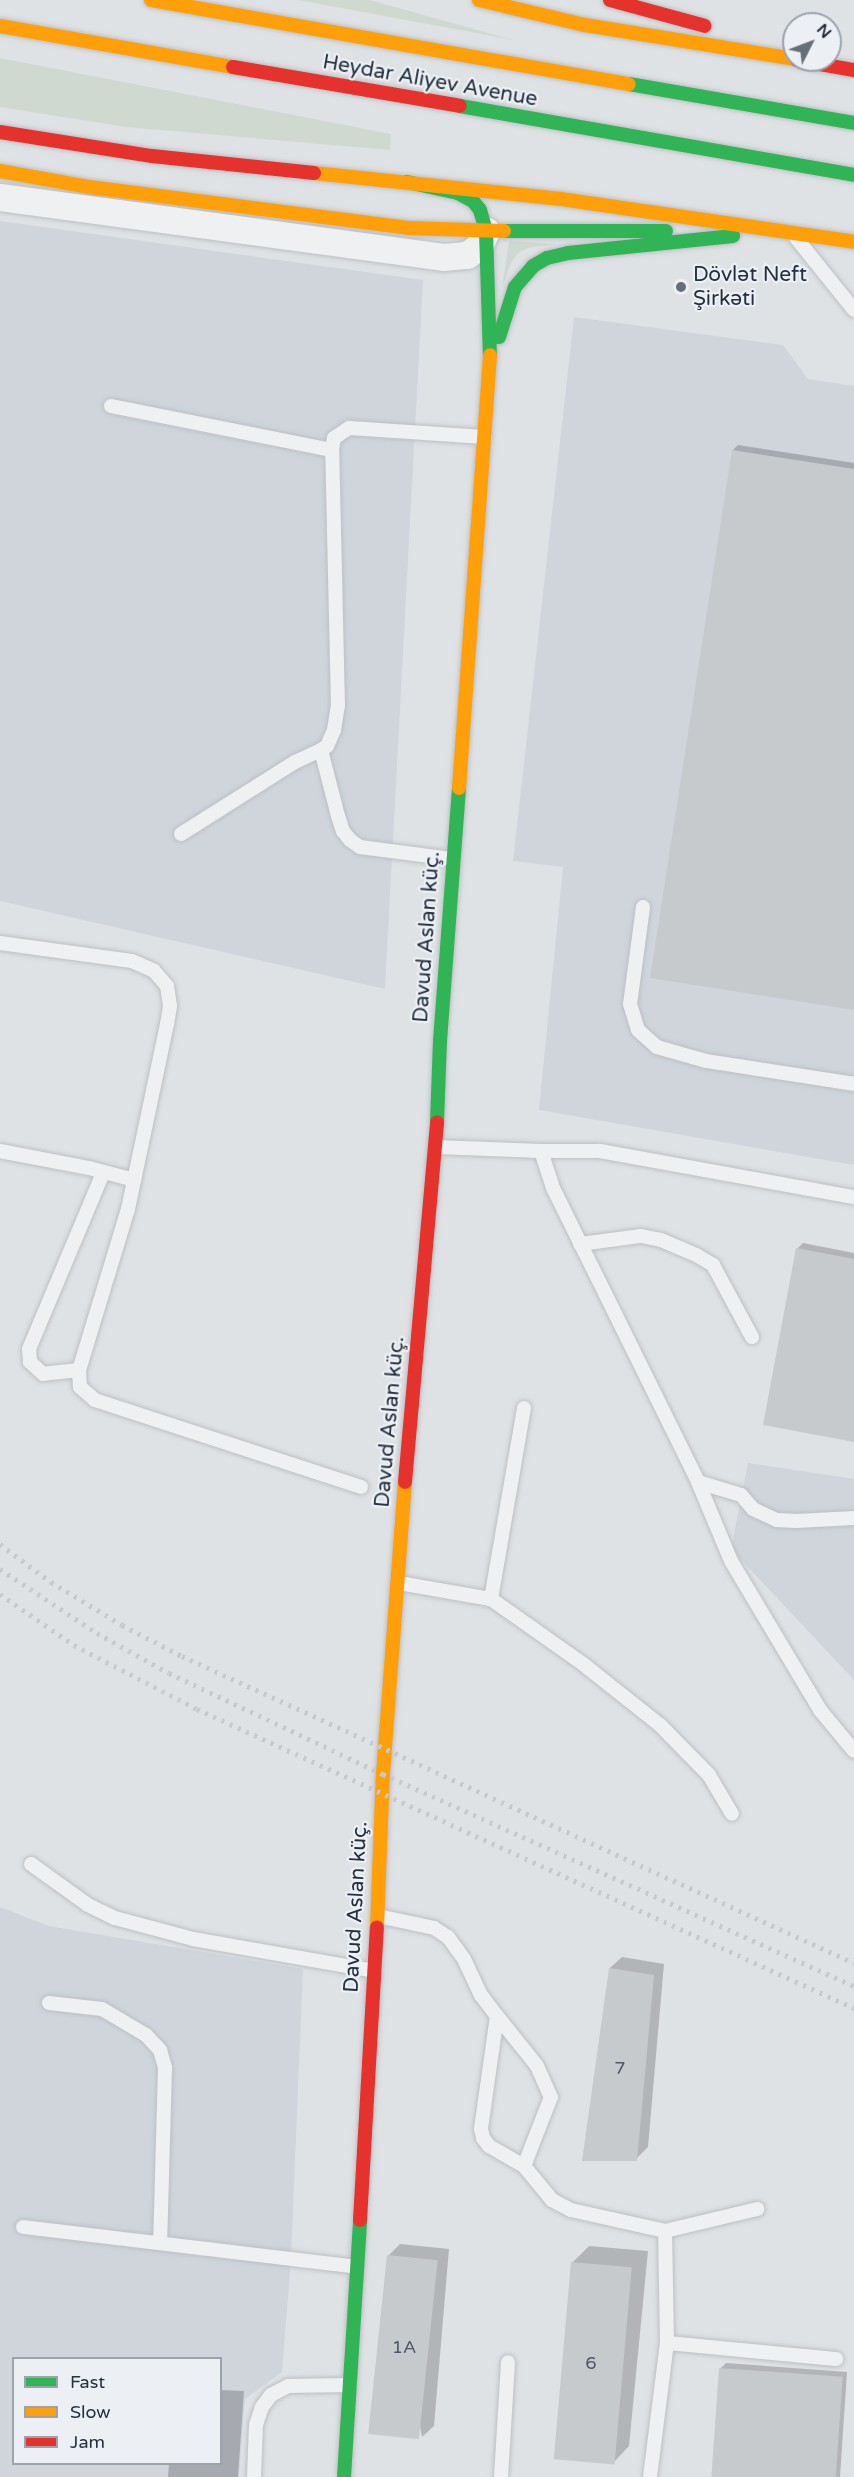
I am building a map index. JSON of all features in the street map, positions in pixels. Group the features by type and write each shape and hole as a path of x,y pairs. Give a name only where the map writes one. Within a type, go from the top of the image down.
{"main road":[{"name":"Heydar Aliyev Avenue","path":"152,0 854,123"},
{"path":"479,0 585,25 782,58"},
{"path":"610,0 714,28"},
{"name":"Heydar Aliyev Avenue","path":"0,26 854,175"},
{"path":"748,38 782,47"},
{"path":"0,132 152,156 571,201 854,242"},
{"path":"0,171 89,187 408,228 486,231 788,232"},
{"path":"407,182 458,193 473,201 480,210 486,231 490,370"},
{"path":"490,370 514,287 527,271 547,258 568,253 788,232"},
{"name":"Davud Aslan küç.","path":"344,2477 378,1916 383,1774 406,1468 436,1147 440,1041 490,370"}],"street":[{"path":"0,197 443,257 467,255 479,246 486,231"}],"lane":[{"path":"788,232 854,310"},
{"path":"111,406 332,450"},
{"path":"181,834 287,767 327,746 334,730 338,706 332,450 334,438 349,428 485,437"},
{"path":"321,750 338,816 343,831 350,840 360,847 453,859"},
{"path":"643,907 630,1004 638,1030 657,1047 706,1061 854,1084"},
{"path":"0,943 132,961 154,971 167,986 170,1006 167,1024 128,1209 79,1370 80,1387 95,1400 361,1487"},
{"path":"436,1147 600,1151 854,1197"},
{"path":"0,1151 134,1180"},
{"path":"541,1151 553,1188 698,1482 714,1526 748,1593 820,1710 854,1751"},
{"path":"79,1370 43,1374 30,1362 29,1349 103,1173"},
{"path":"580,1244 641,1236 661,1240 696,1255 713,1265 752,1337"},
{"path":"491,1599 524,1408"},
{"path":"698,1482 741,1495 753,1509 777,1520 854,1518"},
{"path":"399,1583 491,1599 584,1664 660,1725 709,1775 732,1814"},
{"path":"31,1864 88,1905 115,1918 193,1939 374,1971"},
{"path":"378,1916 421,1923 448,1937 464,1959 481,1995 537,2066 551,2097 524,2166"},
{"path":"49,2003 102,2009 146,2035 160,2050 165,2068 160,2243"},
{"path":"497,2016 481,2129 489,2146 524,2166 552,2200 571,2210 665,2231 757,2209"},
{"path":"23,2227 357,2267"},
{"path":"650,2477 667,2343 665,2231"},
{"path":"667,2343 836,2359"},
{"path":"501,2477 508,2362"},
{"path":"254,2477 256,2425 261,2407 271,2395 288,2386 350,2385"}],"shaded area":[{"path":"298,0 370,0 514,40"},
{"path":"0,58 391,134 390,150 126,127 0,107"},
{"path":"0,221 423,280 385,989 0,901"},
{"path":"509,241 558,244 528,248 518,253 511,263 502,288"},
{"path":"574,317 783,345 808,379 854,386 854,1165 539,1110 563,867 513,861"},
{"path":"748,1463 854,1479 854,1680 731,1549"},
{"path":"0,1907 49,1926 303,1969 291,2259 282,2372 245,2399 239,2477 0,2477"}],"building":[{"path":"732,450 854,469 854,1010 650,978"},
{"path":"796,1248 854,1259 854,1442 763,1425"},
{"path":"609,1968 654,1975 637,2161 582,2161"},
{"path":"387,2255 438,2260 419,2439 368,2434"},
{"path":"571,2262 632,2267 615,2465 554,2459"},
{"path":"719,2368 843,2377 836,2477 711,2477"}],"railway":[{"path":"0,1544 51,1582 122,1625 182,1656 854,1963"},
{"path":"0,1569 97,1633 169,1673 383,1774 854,1986"},
{"path":"0,1594 74,1645 197,1709 854,2008"}],"traffic: fast":[{"path":"629,84 854,123"},
{"path":"460,106 854,175"},
{"path":"407,182 458,193 473,201 480,210 486,231 490,355"},
{"path":"504,231 666,231"},
{"path":"499,337 515,287 533,266 547,258 568,253 733,236"},
{"path":"437,1122 440,1041 459,788"},
{"path":"344,2477 360,2220"}],"traffic: slow":[{"path":"151,0 629,84"},
{"path":"479,0 585,25 782,57"},
{"path":"0,26 233,67"},
{"path":"0,171 89,187 408,228 504,231"},
{"path":"314,173 561,199 854,242"},
{"path":"459,788 490,355"},
{"path":"377,1927 383,1774 405,1482"}],"traffic: jam":[{"path":"610,0 705,26"},
{"path":"233,67 460,106"},
{"path":"842,68 854,70"},
{"path":"0,132 152,156 314,173"},
{"path":"405,1482 437,1122"},
{"path":"360,2220 377,1927"}],"place":[{"name":"Dövlət Neft Şirkəti","path":"681,287"}]}
